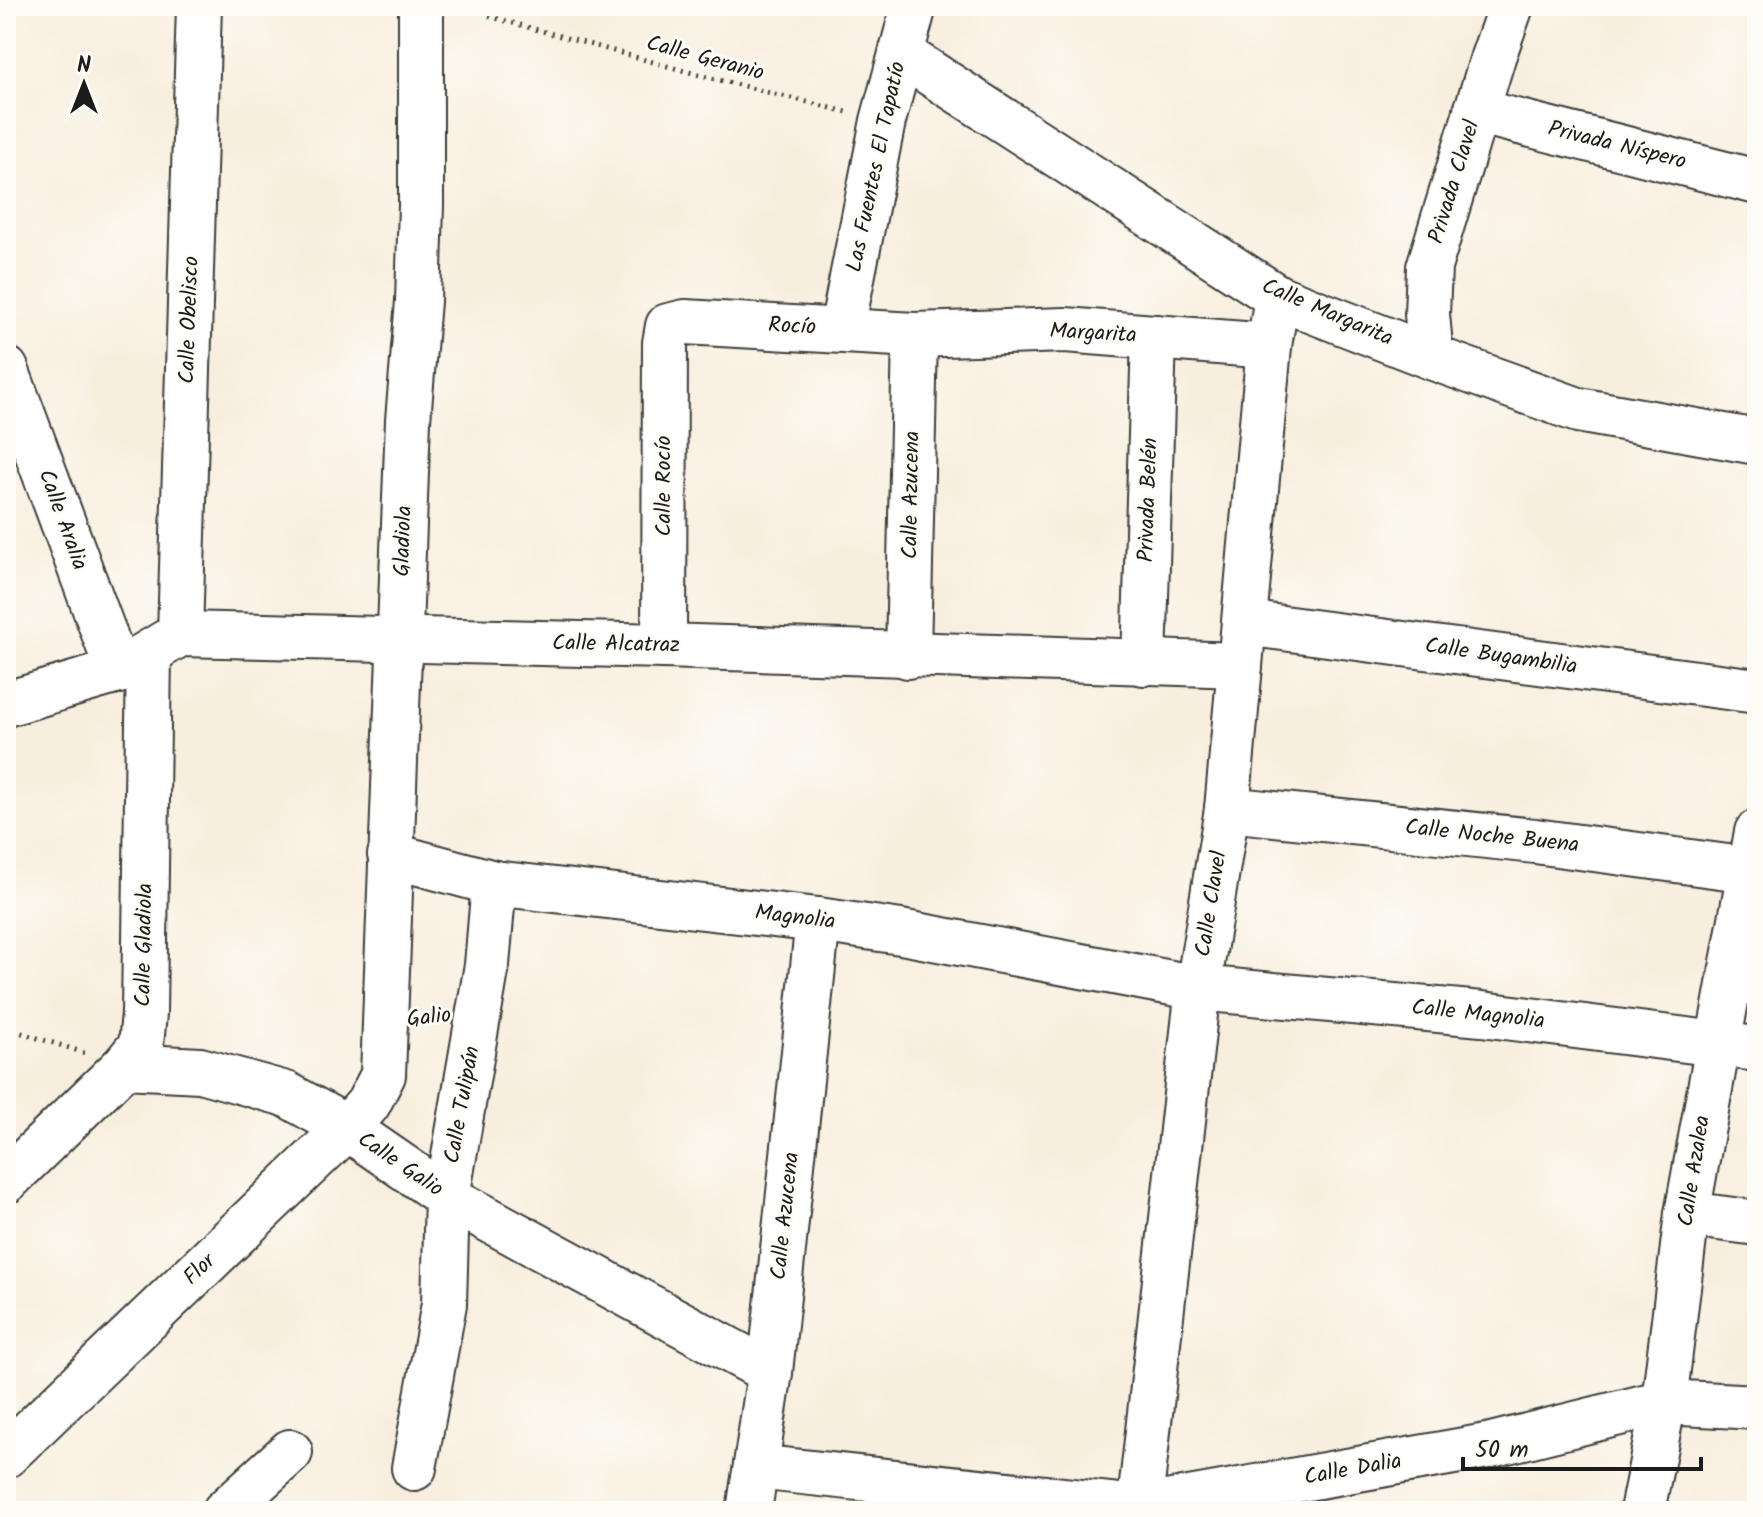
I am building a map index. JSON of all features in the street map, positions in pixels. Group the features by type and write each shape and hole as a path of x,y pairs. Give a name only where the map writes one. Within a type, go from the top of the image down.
{"street":[{"name":"Calle Obelisco","path":"149,652 199,6"},
{"name":"Gladiola","path":"383,1075 408,420 418,301 421,6"},
{"name":"Las Fuentes El Tapatío","path":"842,329 883,121 914,6"},
{"name":"Privada Clavel","path":"1431,357 1427,314 1429,267 1507,8"},
{"name":"Calle Margarita","path":"901,54 1277,297 1578,410 1757,442"},
{"name":"Privada Níspero","path":"1476,111 1757,182"},
{"name":"Calle Clavel","path":"1139,1510 1198,988 1227,809 1269,346 1277,297"},
{"name":"Rocío","path":"668,326 685,322 915,335"},
{"name":"Calle Rocío","path":"664,646 665,343 668,326"},
{"name":"Margarita","path":"915,335 1065,330 1269,346"},
{"name":"Calle Azucena","path":"908,656 915,335"},
{"name":"Privada Belén","path":"1144,663 1154,337"},
{"name":"Calle Aralia","path":"6,369 149,652"},
{"name":"Calle Alcatraz","path":"6,704 149,652 401,640 1144,663 1242,644"},
{"name":"Calle Bugambilia","path":"1242,644 1757,691"},
{"name":"Calle Gladiola","path":"6,1181 124,1066 141,1045 149,652"},
{"name":"Calle Noche Buena","path":"1227,809 1535,841 1755,858"},
{"name":"Magnolia","path":"390,855 494,883 901,932 1198,988"},
{"name":"Calle Azalea","path":"1642,1511 1664,1402 1687,1214 1737,1046 1755,858"},
{"name":"Calle Tulipán","path":"414,1468 444,1304 447,1197 487,965 494,883"},
{"name":"Calle Azucena","path":"749,1511 770,1372 818,920"},
{"name":"Calle Magnolia","path":"1198,988 1482,1014 1737,1046"},
{"name":"Calle Galio","path":"124,1066 200,1070 286,1094 347,1128 447,1197 770,1372"},
{"name":"Flor","path":"6,1455 347,1128 368,1104 383,1075"},
{"path":"1687,1214 1757,1223"},
{"name":"Calle Dalia","path":"756,1467 1139,1510 1487,1446 1664,1402 1757,1407"},
{"path":"225,1511 290,1452"}],"path":[{"name":"Calle Geranio","path":"477,6 488,16 703,76 883,121"},
{"path":"6,1028 124,1066"}]}
